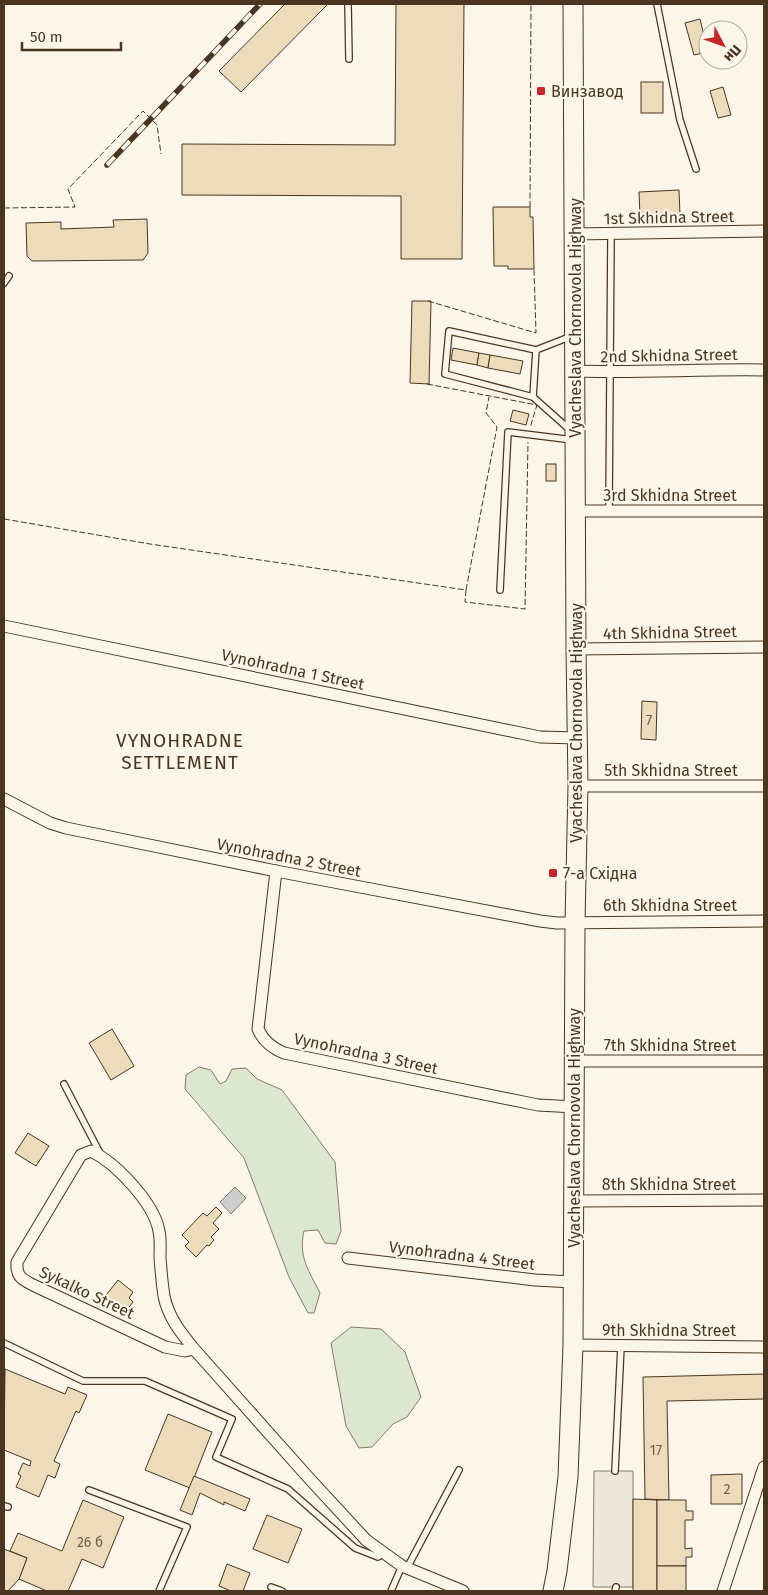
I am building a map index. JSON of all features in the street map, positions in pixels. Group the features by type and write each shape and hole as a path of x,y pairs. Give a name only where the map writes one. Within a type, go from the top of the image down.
{"main road":[{"name":"Vyacheslava Chornovola Highway","path":"552,1591 557,1571 568,1477 573,1346 575,922 578,786 573,4"}],"street":[{"name":"1st Skhidna Street","path":"574,234 764,232"},
{"name":"2nd Skhidna Street","path":"575,371 764,370"},
{"name":"3rd Skhidna Street","path":"576,511 764,511"},
{"name":"Vynohradna 1 Street","path":"4,626 540,737 577,738"},
{"name":"4th Skhidna Street","path":"576,649 764,647"},
{"name":"5th Skhidna Street","path":"578,786 764,786"},
{"name":"Vynohradna 2 Street","path":"4,799 50,823 66,828 276,871 540,921 575,922"},
{"name":"Vynohradna 3 Street","path":"276,871 258,1028 261,1036 274,1049 284,1053 538,1105 575,1107"},
{"name":"6th Skhidna Street","path":"575,922 764,921"},
{"name":"7th Skhidna Street","path":"575,1061 764,1061"},
{"name":"Sykalko Street","path":"102,1156 91,1151 82,1155 17,1262 16,1271 22,1279 165,1347 185,1351 194,1349"},
{"path":"102,1156 136,1189 155,1216 160,1232 160,1259 164,1297 170,1316 179,1331 366,1540 404,1567 463,1591"},
{"name":"8th Skhidna Street","path":"574,1200 764,1200"},
{"name":"Vynohradna 4 Street","path":"348,1258 536,1280 573,1282"},
{"name":"9th Skhidna Street","path":"573,1346 764,1347"},
{"path":"722,1591 764,1467"}],"lane":[{"path":"348,4 349,59"},
{"path":"657,4 680,120 696,169"},
{"path":"609,510 612,234"},
{"path":"4,283 9,276"},
{"path":"574,335 536,350 449,331 445,374 533,397 575,437"},
{"path":"533,397 536,350"},
{"path":"500,590 508,432 575,437"},
{"path":"64,1084 102,1156"},
{"path":"4,1343 83,1381 145,1381 232,1419 216,1457 288,1489 355,1548 378,1557 384,1553"},
{"path":"615,1471 621,1346"},
{"path":"391,1591 459,1470"},
{"path":"89,1490 187,1527 160,1591"},
{"path":"271,1587 282,1591"}],"green space":[{"path":"199,1067 211,1070 220,1084 226,1081 232,1069 246,1068 257,1079 282,1090 335,1162 341,1231 336,1244 325,1243 318,1230 304,1231 302,1249 306,1264 320,1293 314,1313 308,1313 289,1277 244,1158 185,1089 186,1075"},
{"path":"351,1327 381,1329 405,1352 421,1397 407,1417 393,1424 372,1447 359,1448 346,1426 331,1343"}],"shaded area":[{"path":"235,1187 246,1198 231,1214 220,1202"},
{"path":"594,1471 633,1471 633,1587 593,1587"}],"building":[{"path":"285,4 328,4 241,92 219,71"},
{"path":"396,4 464,4 462,259 401,259 401,196 182,195 182,144 395,145"},
{"path":"700,19 698,20 698,54 694,55 685,23"},
{"path":"641,82 663,82 663,113 641,113"},
{"path":"723,87 731,115 718,118 710,91"},
{"path":"679,190 680,215 640,217 639,192"},
{"path":"493,207 530,207 530,217 533,217 534,269 508,269 508,266 494,266"},
{"path":"147,219 148,253 143,260 32,261 27,256 26,223 61,222 61,229 114,227 113,220"},
{"path":"412,301 431,301 429,384 410,383"},
{"path":"453,348 479,353 477,365 451,360"},
{"path":"479,353 490,355 488,368 477,365"},
{"path":"490,355 523,361 520,374 488,368"},
{"path":"513,410 529,414 526,425 510,421"},
{"path":"546,464 556,464 556,481 546,481"},
{"path":"642,701 657,702 656,740 641,739"},
{"path":"112,1029 134,1066 111,1080 89,1043"},
{"path":"28,1133 49,1146 36,1166 15,1153"},
{"path":"216,1207 222,1213 213,1223 219,1229 211,1237 214,1240 196,1257 185,1246 189,1242 182,1235 203,1213 207,1216"},
{"path":"118,1280 133,1292 129,1298 133,1302 123,1315 103,1299"},
{"path":"5,1369 65,1394 68,1387 87,1395 79,1413 76,1411 54,1461 60,1464 55,1478 48,1475 39,1497 16,1487 21,1476 18,1474 23,1463 30,1466 31,1461 4,1450"},
{"path":"764,1374 764,1399 667,1401 669,1500 645,1499 643,1377"},
{"path":"168,1414 212,1432 190,1488 145,1470"},
{"path":"742,1474 742,1504 711,1504 711,1475"},
{"path":"194,1476 250,1499 245,1511 224,1502 224,1505 200,1493 192,1515 180,1510"},
{"path":"633,1499 657,1500 657,1591 633,1591"},
{"path":"83,1500 124,1517 103,1568 82,1559 68,1591 47,1591 19,1579 27,1558 10,1551 18,1533 62,1551"},
{"path":"657,1500 686,1500 686,1511 693,1511 693,1520 685,1520 685,1549 692,1548 692,1557 686,1557 686,1566 657,1566"},
{"path":"267,1515 302,1529 288,1563 253,1549"},
{"path":"4,1549 27,1558 19,1579 8,1591 4,1591"},
{"path":"227,1564 250,1573 243,1591 231,1591 219,1586"},
{"path":"657,1566 686,1566 686,1591 657,1591"}],"railway":[{"path":"107,165 260,4"}],"fence":[{"path":"530,207 531,4"},
{"path":"4,208 75,207 68,189 143,111 157,125 161,154"},
{"path":"428,301 536,333 534,269"},
{"path":"427,384 537,405 530,428"},
{"path":"4,519 150,544 466,590 497,427 486,413 489,397"},
{"path":"466,590 465,602 525,609 528,442"}],"place":[{"name":"Винзавод","path":"541,91"},
{"name":"7-а Східна","path":"553,873"}],"district":[{"name":"VYNOHRADNE SETTLEMENT","path":"180,751"}]}
